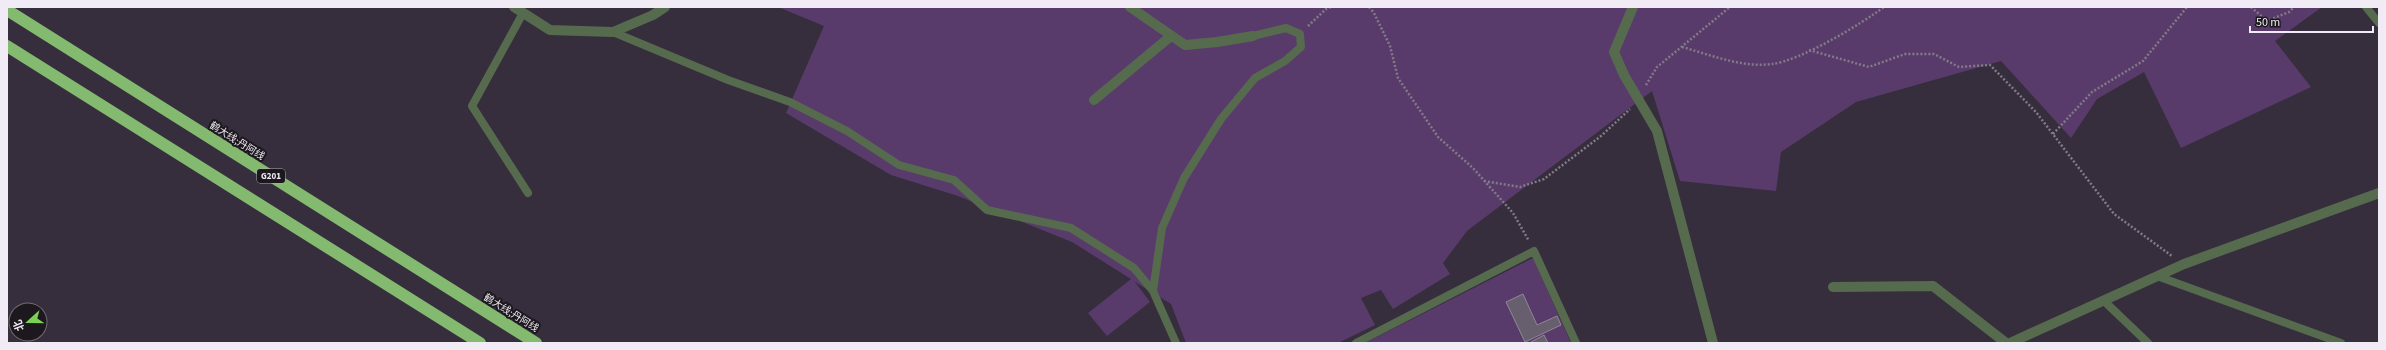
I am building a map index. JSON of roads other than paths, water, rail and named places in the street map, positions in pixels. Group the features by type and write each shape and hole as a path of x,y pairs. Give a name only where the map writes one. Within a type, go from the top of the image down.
{"highway":[{"name":"鹤大线;丹阿线","path":"7,10 536,343"},
{"path":"7,46 480,343"}],"street":[{"path":"514,7 550,30 613,32 653,15 665,7"},
{"path":"1130,7 1185,45 1218,42 1252,36"},
{"path":"1633,7 1614,52 1624,75 1657,131 1713,343"},
{"path":"1094,100 1171,36"},
{"path":"2010,343 2184,264 2379,193"},
{"path":"1832,287 1933,286 2006,343"}],"lane":[{"path":"2366,7 2379,23"},
{"path":"523,13 472,106 528,193"},
{"path":"1153,291 1162,228 1184,178 1221,119 1255,78 1285,61 1301,47 1300,34 1286,28 1252,36"},
{"path":"613,32 728,80 790,102 847,131 899,165 954,180 987,210 1071,228 1134,268 1153,291 1176,343"},
{"path":"1356,343 1534,251 1576,343"},
{"path":"2157,276 2341,343"},
{"path":"2103,300 2148,343"}]}
